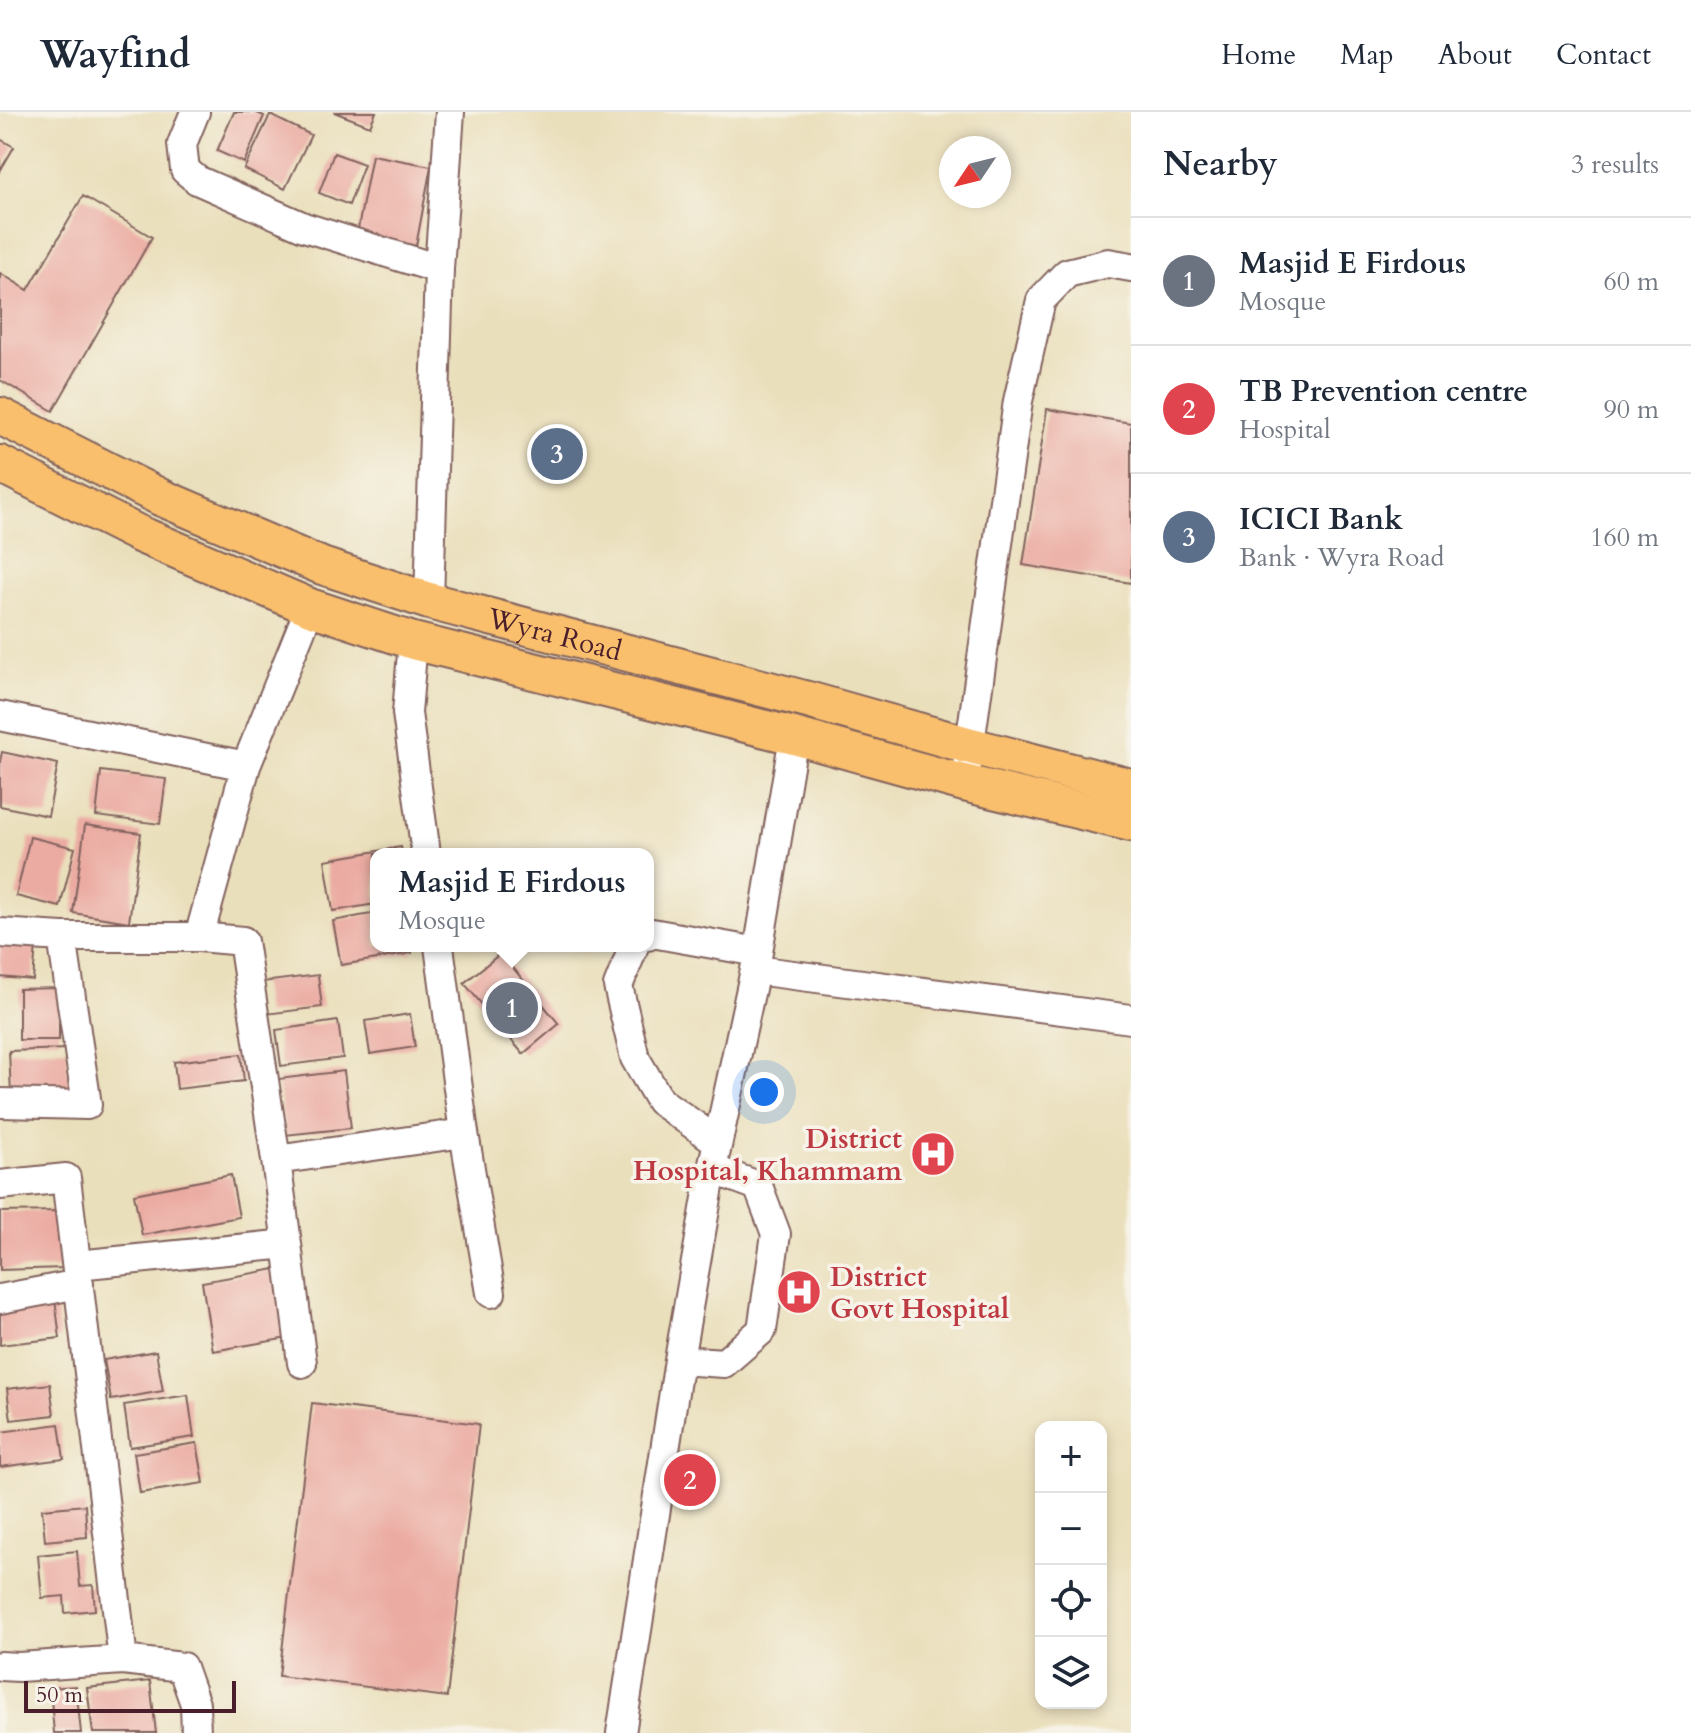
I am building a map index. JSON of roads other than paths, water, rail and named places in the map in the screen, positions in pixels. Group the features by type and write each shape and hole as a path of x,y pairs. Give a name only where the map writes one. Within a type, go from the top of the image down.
{"main road":[{"name":"Wyra Road","path":"0,416 160,497 322,566 429,601 1131,787"},
{"name":"Wyra Road","path":"0,464 139,534 310,607 413,641 1131,823"}],"street":[{"path":"195,112 182,144 185,170 197,180 304,227 439,269"},
{"path":"429,601 439,269 450,112"},
{"path":"964,783 1018,401 1041,300 1067,273 1108,263 1131,267"},
{"path":"199,937 246,766 310,607"},
{"path":"413,641 407,713 425,848"},
{"path":"0,716 246,766"},
{"path":"621,1733 712,1169 757,961 794,736"},
{"path":"0,933 62,937 199,937 243,941 302,1363"},
{"path":"654,934 757,961 1131,1019"},
{"path":"0,1103 87,1105 62,937"},
{"path":"440,952 464,1133 491,1293"},
{"path":"632,952 618,986 635,1058 660,1101 718,1142"},
{"path":"276,1160 464,1133"},
{"path":"679,1360 724,1363 762,1330 776,1234 758,1186 712,1169"},
{"path":"0,1185 66,1178 123,1660"},
{"path":"0,1299 78,1275 287,1244"},
{"path":"0,1666 123,1660 182,1667 195,1704 196,1733"}],"place":[{"name":"ICICI Bank","path":"557,454"},
{"name":"Masjid E Firdous","path":"512,1008"},
{"name":"District Hospital, Khammam","path":"933,1154"},
{"name":"District Govt Hospital","path":"799,1292"},
{"name":"TB Prevention centre","path":"690,1480"}]}
